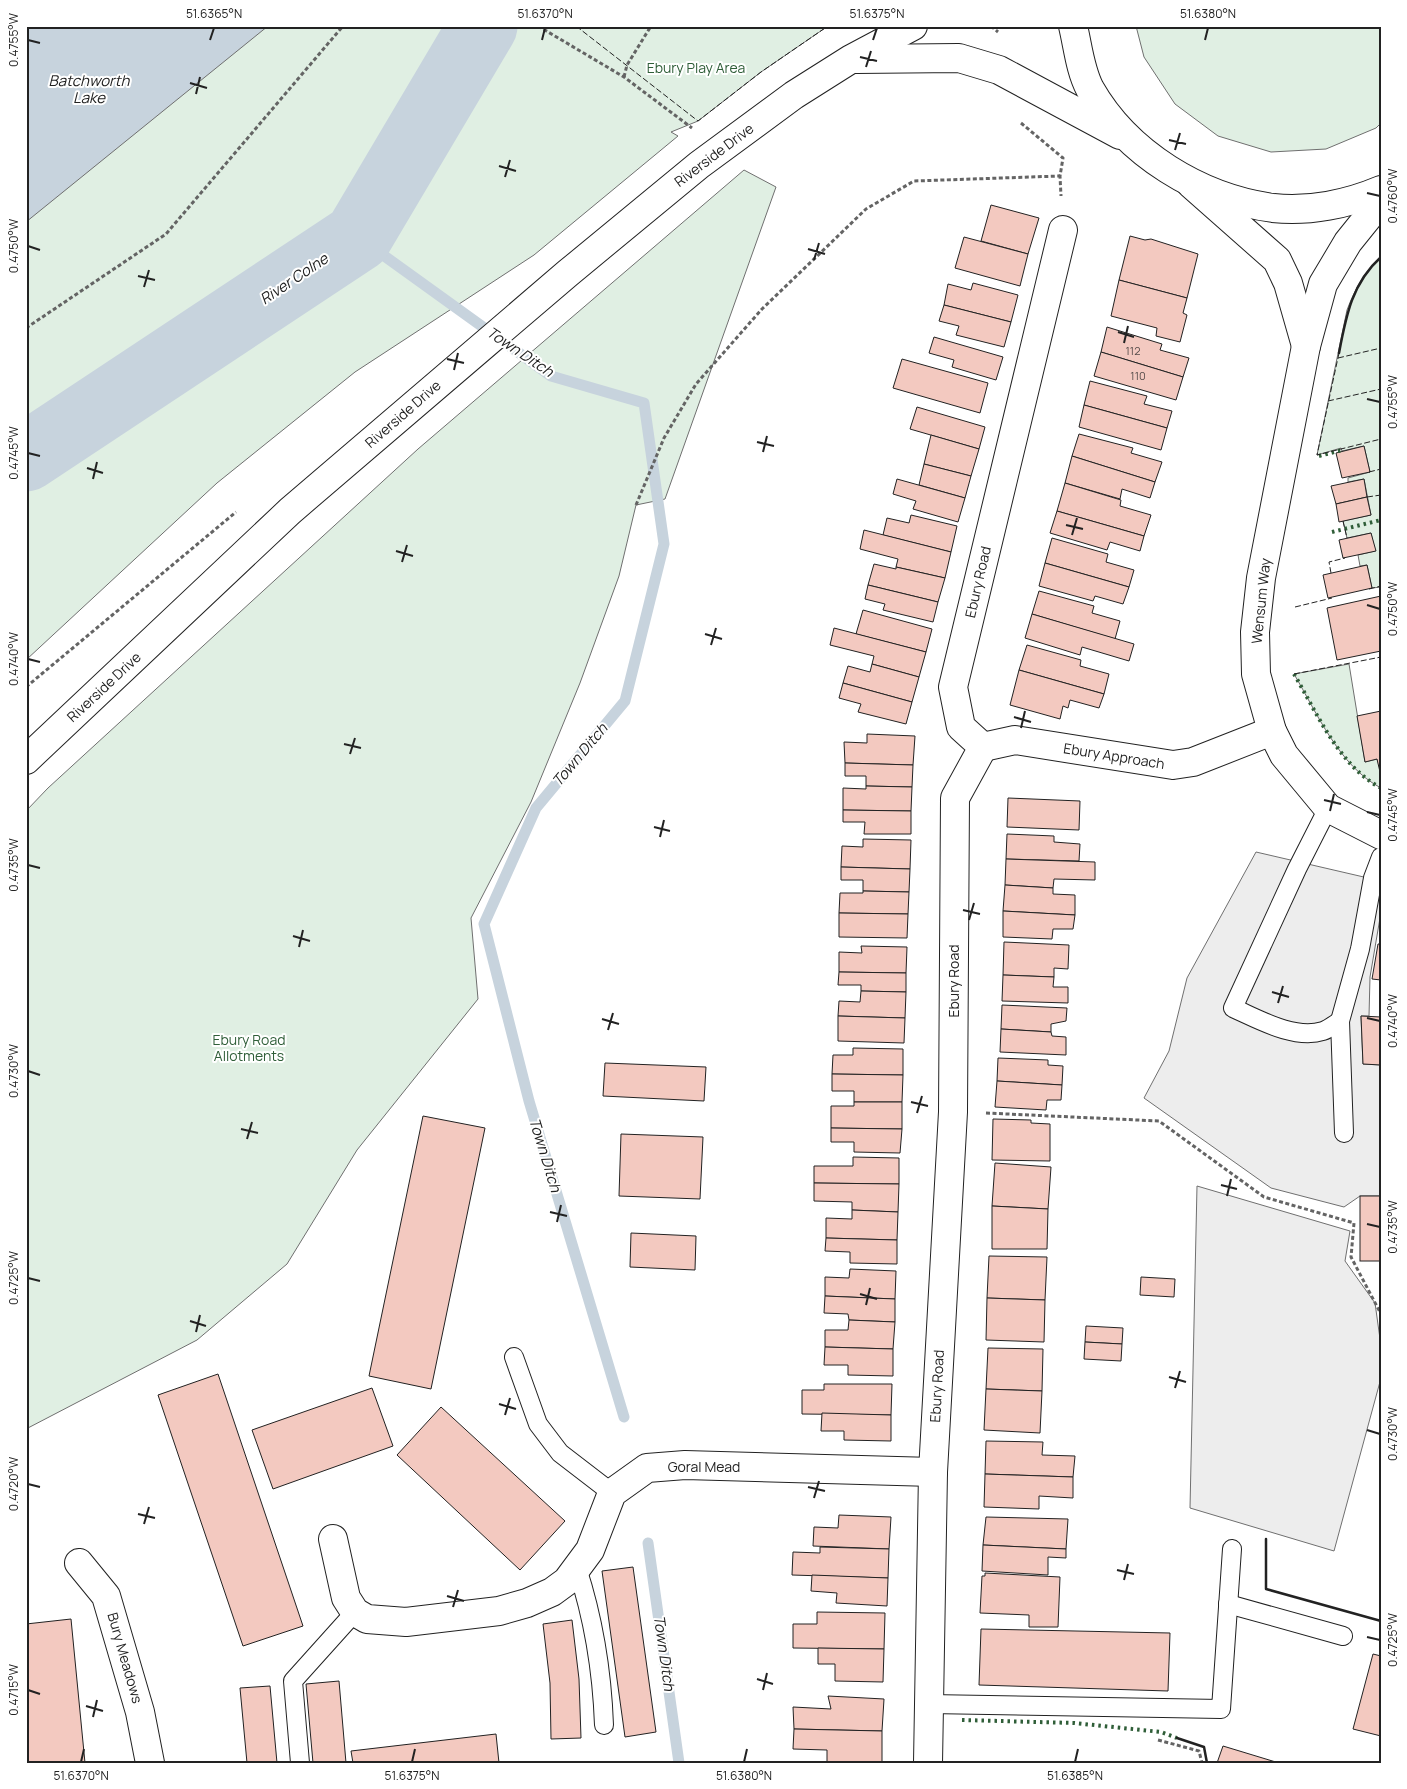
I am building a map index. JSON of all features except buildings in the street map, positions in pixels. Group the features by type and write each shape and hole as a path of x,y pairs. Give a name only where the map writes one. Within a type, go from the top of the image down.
{"street":[{"name":"Riverside Drive","path":"26,760 290,510 506,325 698,165 794,95 851,59 913,26"},
{"path":"1073,26 1081,63 1090,88 1128,139"},
{"path":"851,59 959,58 999,70 1128,139 1154,160 1182,176 1236,200 1275,208 1321,207 1360,199 1381,190"},
{"name":"Wensum Way","path":"1182,176 1277,260 1288,283 1306,346"},
{"name":"Wensum Way","path":"1381,201 1348,242 1322,284 1306,346 1261,578 1254,632 1256,674 1272,732 1284,755 1328,808 1381,835"},
{"name":"Ebury Road","path":"928,1763 933,1472 953,1112 955,798 983,747 961,726 953,687 1063,230"},
{"name":"Ebury Approach","path":"983,747 1015,740 1173,764 1193,762 1272,732"},
{"name":"Goral Mead","path":"612,1493 647,1468 685,1464 933,1472"},
{"path":"332,1539 346,1598 354,1612 368,1619 406,1622 499,1611 527,1603 552,1592 577,1568 590,1550 612,1493"},
{"name":"Bury Meadows","path":"79,1564 106,1596 140,1712 150,1763"}],"lane":[{"path":"1328,808 1293,877 1232,1008 1283,1029 1304,1033 1323,1031 1340,1021"},
{"path":"1344,1133 1340,1021 1360,949 1373,878 1381,857"},
{"path":"514,1357 538,1424 560,1453 612,1493"},
{"path":"929,1704 1220,1709 1232,1549"},
{"path":"577,1568 596,1639 602,1680 604,1725"},
{"path":"1228,1604 1343,1636"},
{"path":"300,1763 293,1681 354,1612"}],"path":[{"path":"26,328 166,234 343,26"},
{"path":"538,26 624,77 694,130"},
{"path":"624,77 627,65 651,26"},
{"path":"1020,121 1063,158 1060,176 1063,230"},
{"path":"636,505 664,438 696,384 762,309 866,209 914,181 1060,176"},
{"path":"953,1112 1158,1121 1264,1197 1354,1224 1351,1258 1381,1314"}],"green space":[{"name":"Ebury Play Area","path":"26,26 828,26 761,72 698,121 671,132 678,136 534,255 355,372 217,483 26,660"},
{"path":"1136,26 1381,26 1381,123 1376,128 1326,149 1271,152 1218,136 1175,104 1144,57"},
{"name":"Ebury Road Allotments","path":"744,170 776,187 665,499 636,505 619,576 580,683 531,802 471,918 478,999 357,1150 287,1264 197,1340 26,1429 26,811 48,788 418,449"},
{"path":"1381,257 1381,587 1372,588 1367,565 1360,566 1358,555 1375,551 1371,533 1347,538 1343,521 1371,515 1364,479 1348,482 1348,478 1370,472 1364,446 1342,451 1341,448 1317,455 1347,310 1361,281"},
{"path":"1349,664 1365,762 1377,759 1381,772 1381,788 1366,778 1341,753 1294,674"}],"shaded area":[{"path":"1256,852 1381,881 1381,912 1370,977 1369,1016 1361,1016 1363,1064 1381,1065 1381,1196 1360,1196 1344,1207 1271,1188 1144,1098 1169,1051 1187,978"},
{"path":"1197,1186 1350,1231 1345,1261 1375,1303 1381,1346 1381,1378 1334,1551 1190,1508"}],"water":[{"name":"Batchworth Lake","path":"26,26 268,26 26,222"}],"waterway":[{"name":"River Colne","path":"26,457 358,237 483,26"},
{"name":"Town Ditch","path":"358,237 551,376 644,403 664,544 625,701 536,808 484,924 529,1101 624,1417"},
{"name":"Town Ditch","path":"648,1543 679,1763"}],"hedge":[{"path":"1319,456 1342,450"},
{"path":"1332,532 1381,520"},
{"path":"1294,674 1341,753 1366,778 1381,788"},
{"path":"962,1720 1074,1723 1161,1732 1177,1738"}],"fence":[{"path":"576,26 698,121 761,72 828,26"},
{"path":"1338,358 1381,348"},
{"path":"1339,353 1317,455 1381,439"},
{"path":"1328,401 1381,389"},
{"path":"1369,472 1381,469"},
{"path":"1367,497 1381,495"},
{"path":"1343,521 1347,538"},
{"path":"1331,573 1329,562 1345,558"},
{"path":"1369,589 1381,586"},
{"path":"1295,607 1332,598"},
{"path":"1294,674 1381,657"}],"wall":[{"path":"1339,353 1344,326 1357,289 1371,267 1381,257"},
{"path":"1266,1539 1266,1589 1381,1621"},
{"path":"1177,1738 1204,1747 1207,1763"}]}
